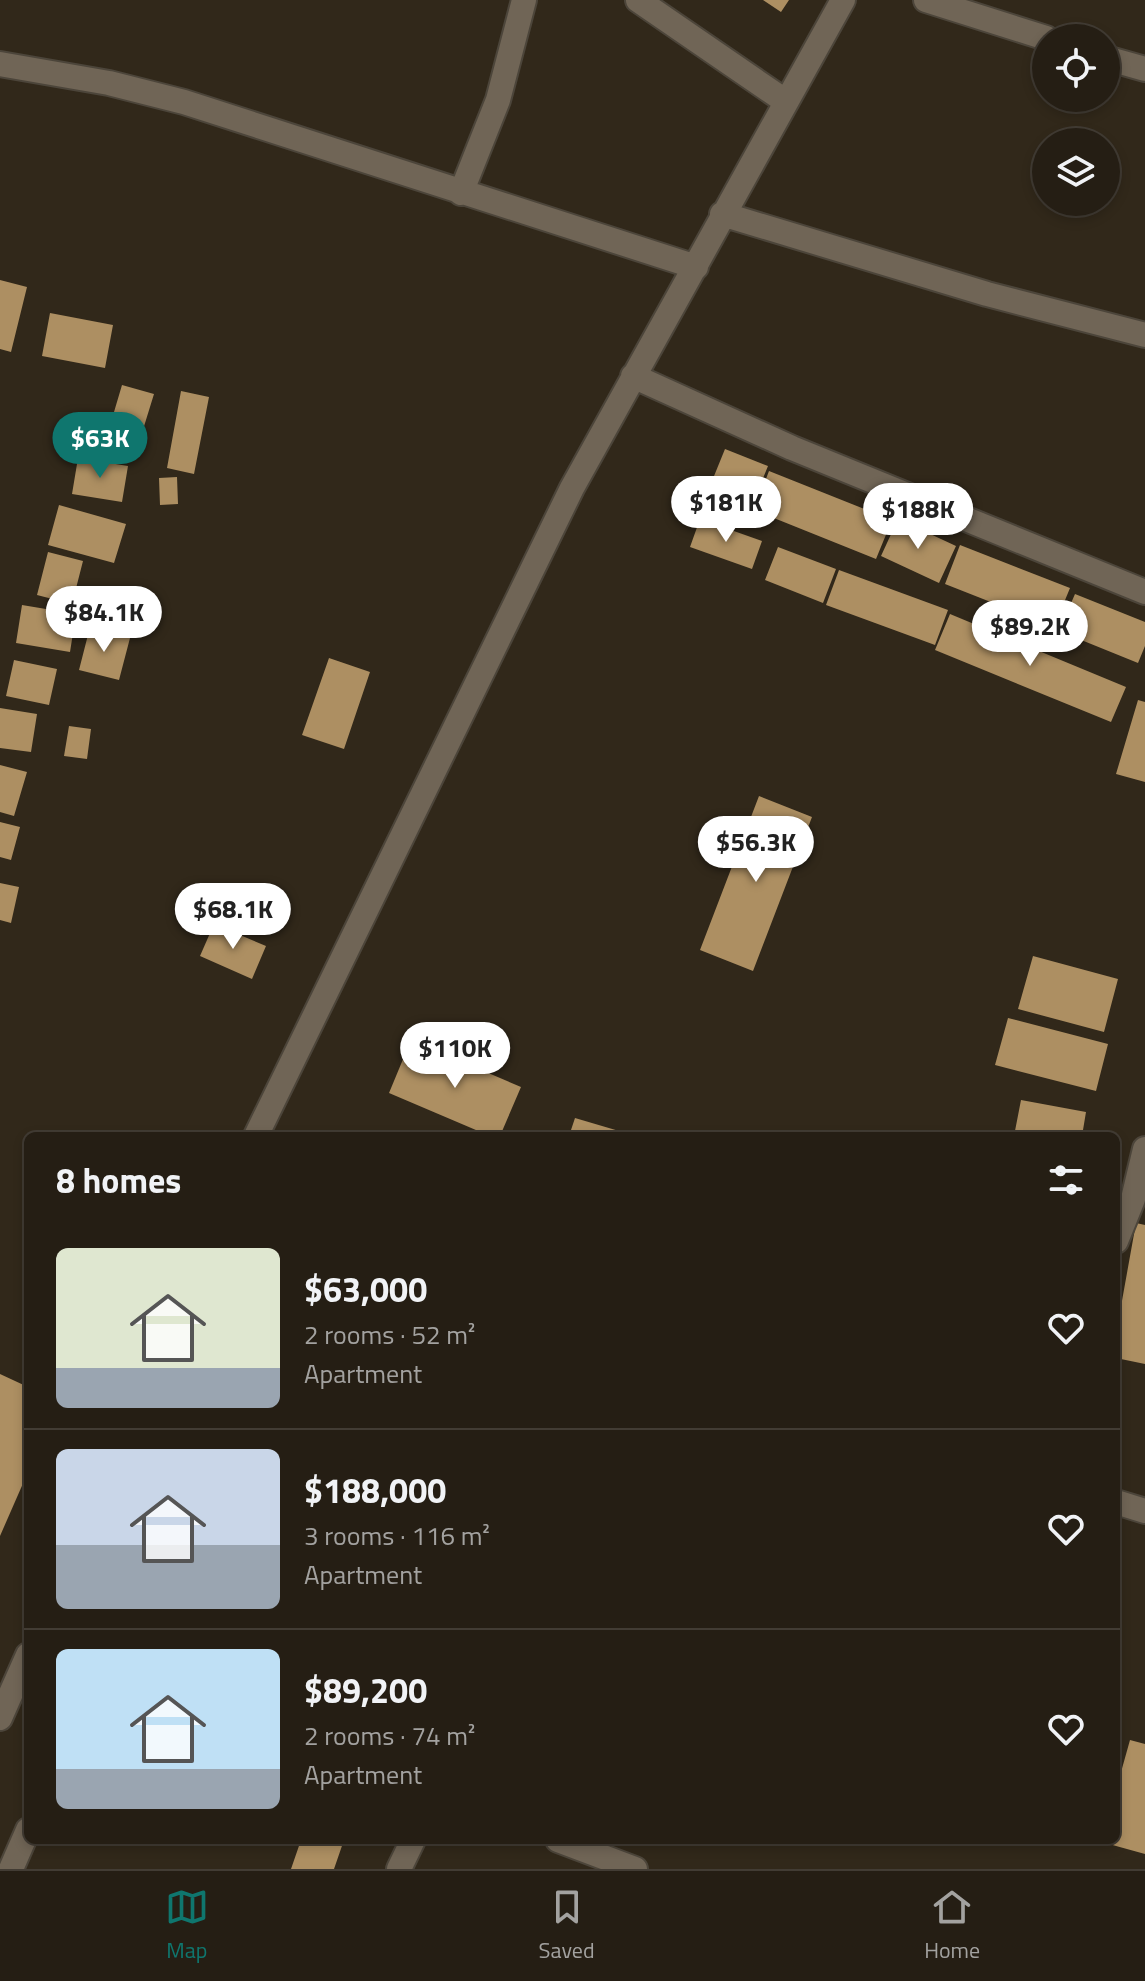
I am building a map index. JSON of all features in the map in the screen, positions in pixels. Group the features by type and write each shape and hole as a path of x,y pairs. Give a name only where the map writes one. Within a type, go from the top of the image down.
{"street":[{"path":"461,193 498,100 524,0"},
{"path":"638,0 785,101"},
{"path":"258,1132 572,488 843,0"},
{"path":"926,0 1032,34"},
{"path":"1120,62 1145,69"},
{"path":"0,64 109,83 184,102 696,267"},
{"path":"722,214 987,294 1145,335"},
{"path":"633,376 792,448 1145,592"},
{"path":"1120,1231 1133,1199 1145,1149"},
{"path":"1120,1503 1145,1511"},
{"path":"0,1718 24,1664"},
{"path":"11,1869 24,1839"},
{"path":"399,1869 411,1844"},
{"path":"569,1844 635,1869"}],"building":[{"path":"763,0 789,0 781,12"},
{"path":"0,280 27,287 11,352 0,349"},
{"path":"50,313 113,325 105,368 42,356"},
{"path":"122,385 154,394 137,449 106,439"},
{"path":"181,391 209,397 194,474 167,468"},
{"path":"725,449 768,466 755,498 712,481"},
{"path":"78,458 128,466 122,502 72,494"},
{"path":"769,471 892,520 876,559 754,510"},
{"path":"177,477 178,504 160,505 159,478"},
{"path":"59,505 126,524 114,563 48,545"},
{"path":"700,519 762,541 752,569 690,547"},
{"path":"898,519 956,546 939,583 881,556"},
{"path":"960,545 1070,588 1054,627 945,584"},
{"path":"778,547 836,569 823,603 765,580"},
{"path":"48,552 83,561 72,604 37,595"},
{"path":"839,570 948,610 935,645 826,605"},
{"path":"1075,594 1145,622 1145,646 1138,663 1059,631"},
{"path":"22,605 76,614 70,652 16,643"},
{"path":"950,614 1126,687 1111,722 935,650"},
{"path":"90,627 130,638 119,680 79,670"},
{"path":"329,658 370,672 344,749 302,735"},
{"path":"14,660 57,669 49,705 6,696"},
{"path":"1138,700 1145,702 1145,782 1116,774"},
{"path":"0,708 37,714 31,752 0,748"},
{"path":"69,726 91,729 87,759 64,756"},
{"path":"0,765 27,772 14,816 0,812"},
{"path":"759,796 812,817 753,971 700,950"},
{"path":"0,822 20,827 11,860 0,857"},
{"path":"0,883 19,887 11,923 0,920"},
{"path":"214,924 266,946 252,979 200,956"},
{"path":"1033,956 1118,979 1104,1032 1018,1009"},
{"path":"1008,1018 1108,1044 1096,1091 995,1065"},
{"path":"411,1040 521,1087 502,1132 481,1132 389,1093"},
{"path":"1021,1100 1086,1112 1083,1132 1015,1132"},
{"path":"575,1118 619,1131 619,1132 570,1132"},
{"path":"1136,1223 1145,1225 1145,1364 1120,1359 1120,1312"},
{"path":"0,1374 24,1385 24,1481 0,1536"},
{"path":"1130,1740 1145,1744 1145,1854 1109,1844 1120,1844 1120,1776"},
{"path":"300,1844 343,1844 334,1869 291,1869"}]}
